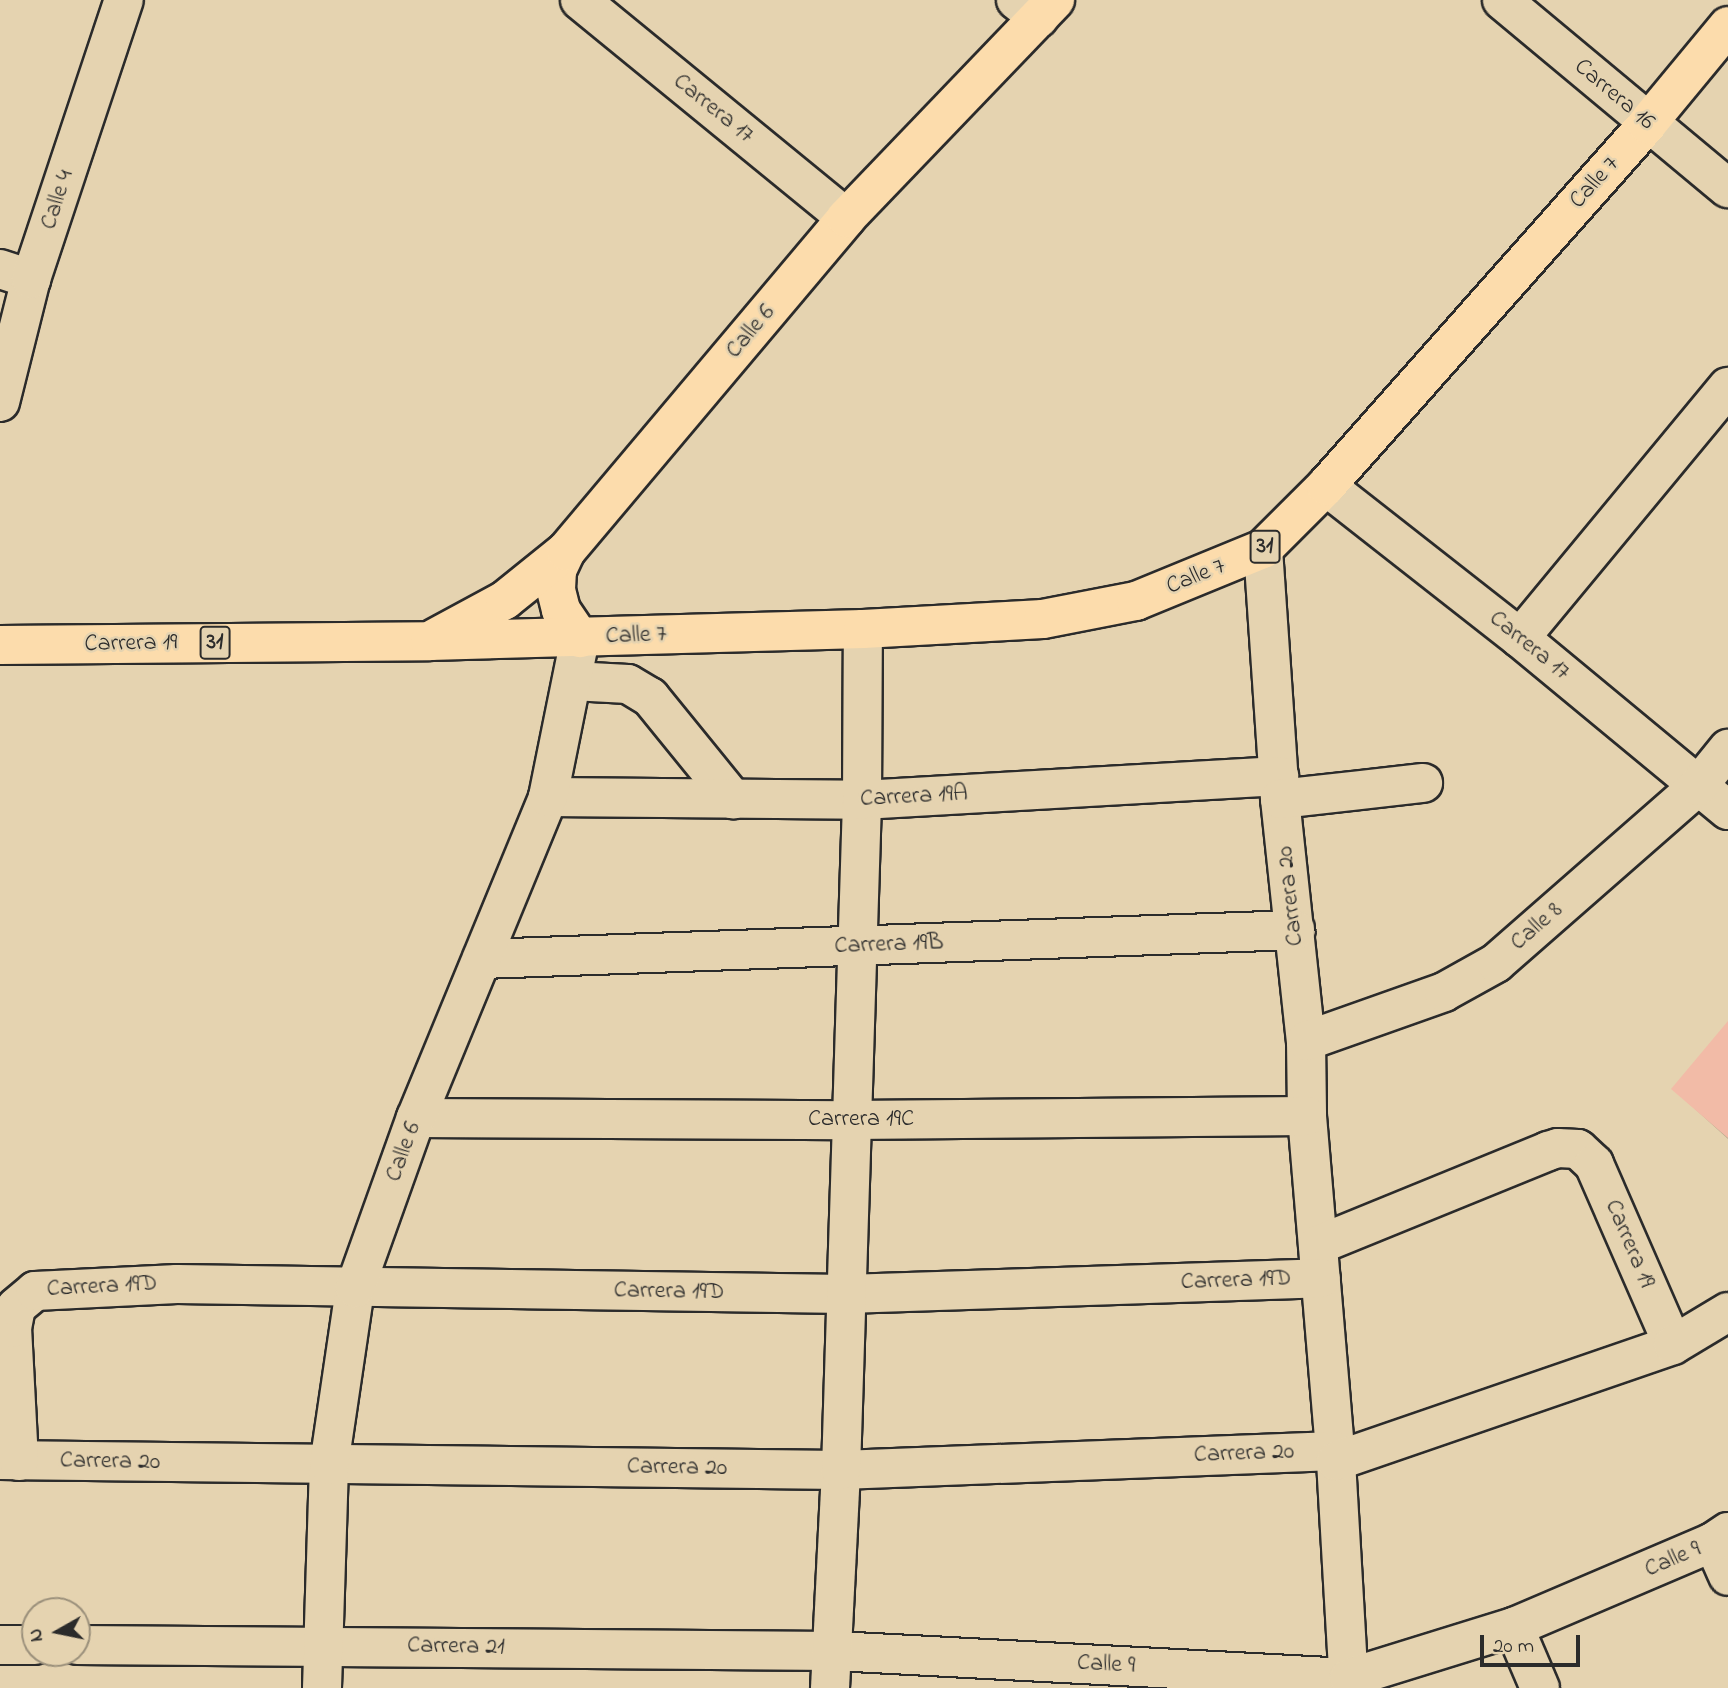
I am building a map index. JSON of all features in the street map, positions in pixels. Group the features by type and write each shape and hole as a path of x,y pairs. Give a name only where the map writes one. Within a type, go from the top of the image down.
{"main road":[{"name":"Calle 6","path":"430,641 505,600 566,551 846,218 1036,6"},
{"name":"Calle 7","path":"430,641 863,629 1043,619 1136,601 1263,550 1326,486 1647,124 1728,26"},
{"path":"566,551 557,570 556,590 561,610 580,638"},
{"name":"Carrera 19","path":"0,645 430,641"}],"street":[{"name":"Calle 4","path":"0,402 15,274 124,0"},
{"name":"Carrera 17","path":"580,0 846,218"},
{"name":"Carrera 16","path":"1502,0 1647,124 1728,188"},
{"path":"1520,638 1728,387"},
{"name":"Carrera 17","path":"1326,486 1520,638 1728,810"},
{"name":"Carrera 20","path":"1263,550 1280,787 1306,1041 1307,1116 1336,1456 1349,1683"},
{"path":"832,1670 862,800 863,629"},
{"name":"Calle 6","path":"322,1688 330,1465 355,1289 416,1118 548,797 580,638"},
{"path":"572,681 628,684 650,697 733,799"},
{"name":"Calle 8","path":"1306,1041 1444,992 1496,963 1698,786 1728,749"},
{"name":"Carrera 19A","path":"548,797 862,800 1423,783"},
{"name":"Carrera 19B","path":"482,959 1295,930"},
{"name":"Carrera 19C","path":"416,1118 850,1121 1307,1116"},
{"name":"Carrera 19D","path":"10,1460 12,1328 20,1300 35,1291 177,1284 355,1289 846,1294 1320,1262 1548,1151 1558,1148 1578,1149"},
{"name":"Carrera 19","path":"1578,1149 1594,1164 1673,1345"},
{"name":"Carrera 20","path":"10,1460 841,1469 1336,1456 1673,1345 1728,1312"},
{"name":"Calle 9","path":"832,1670 1349,1683 1514,1627 1723,1550"},
{"path":"1514,1627 1540,1688"},
{"path":"0,1645 21,1645"},
{"name":"Carrera 21","path":"91,1645 323,1645 832,1670"}],"building":[{"path":"1728,1021 1728,1138 1671,1089"}]}
